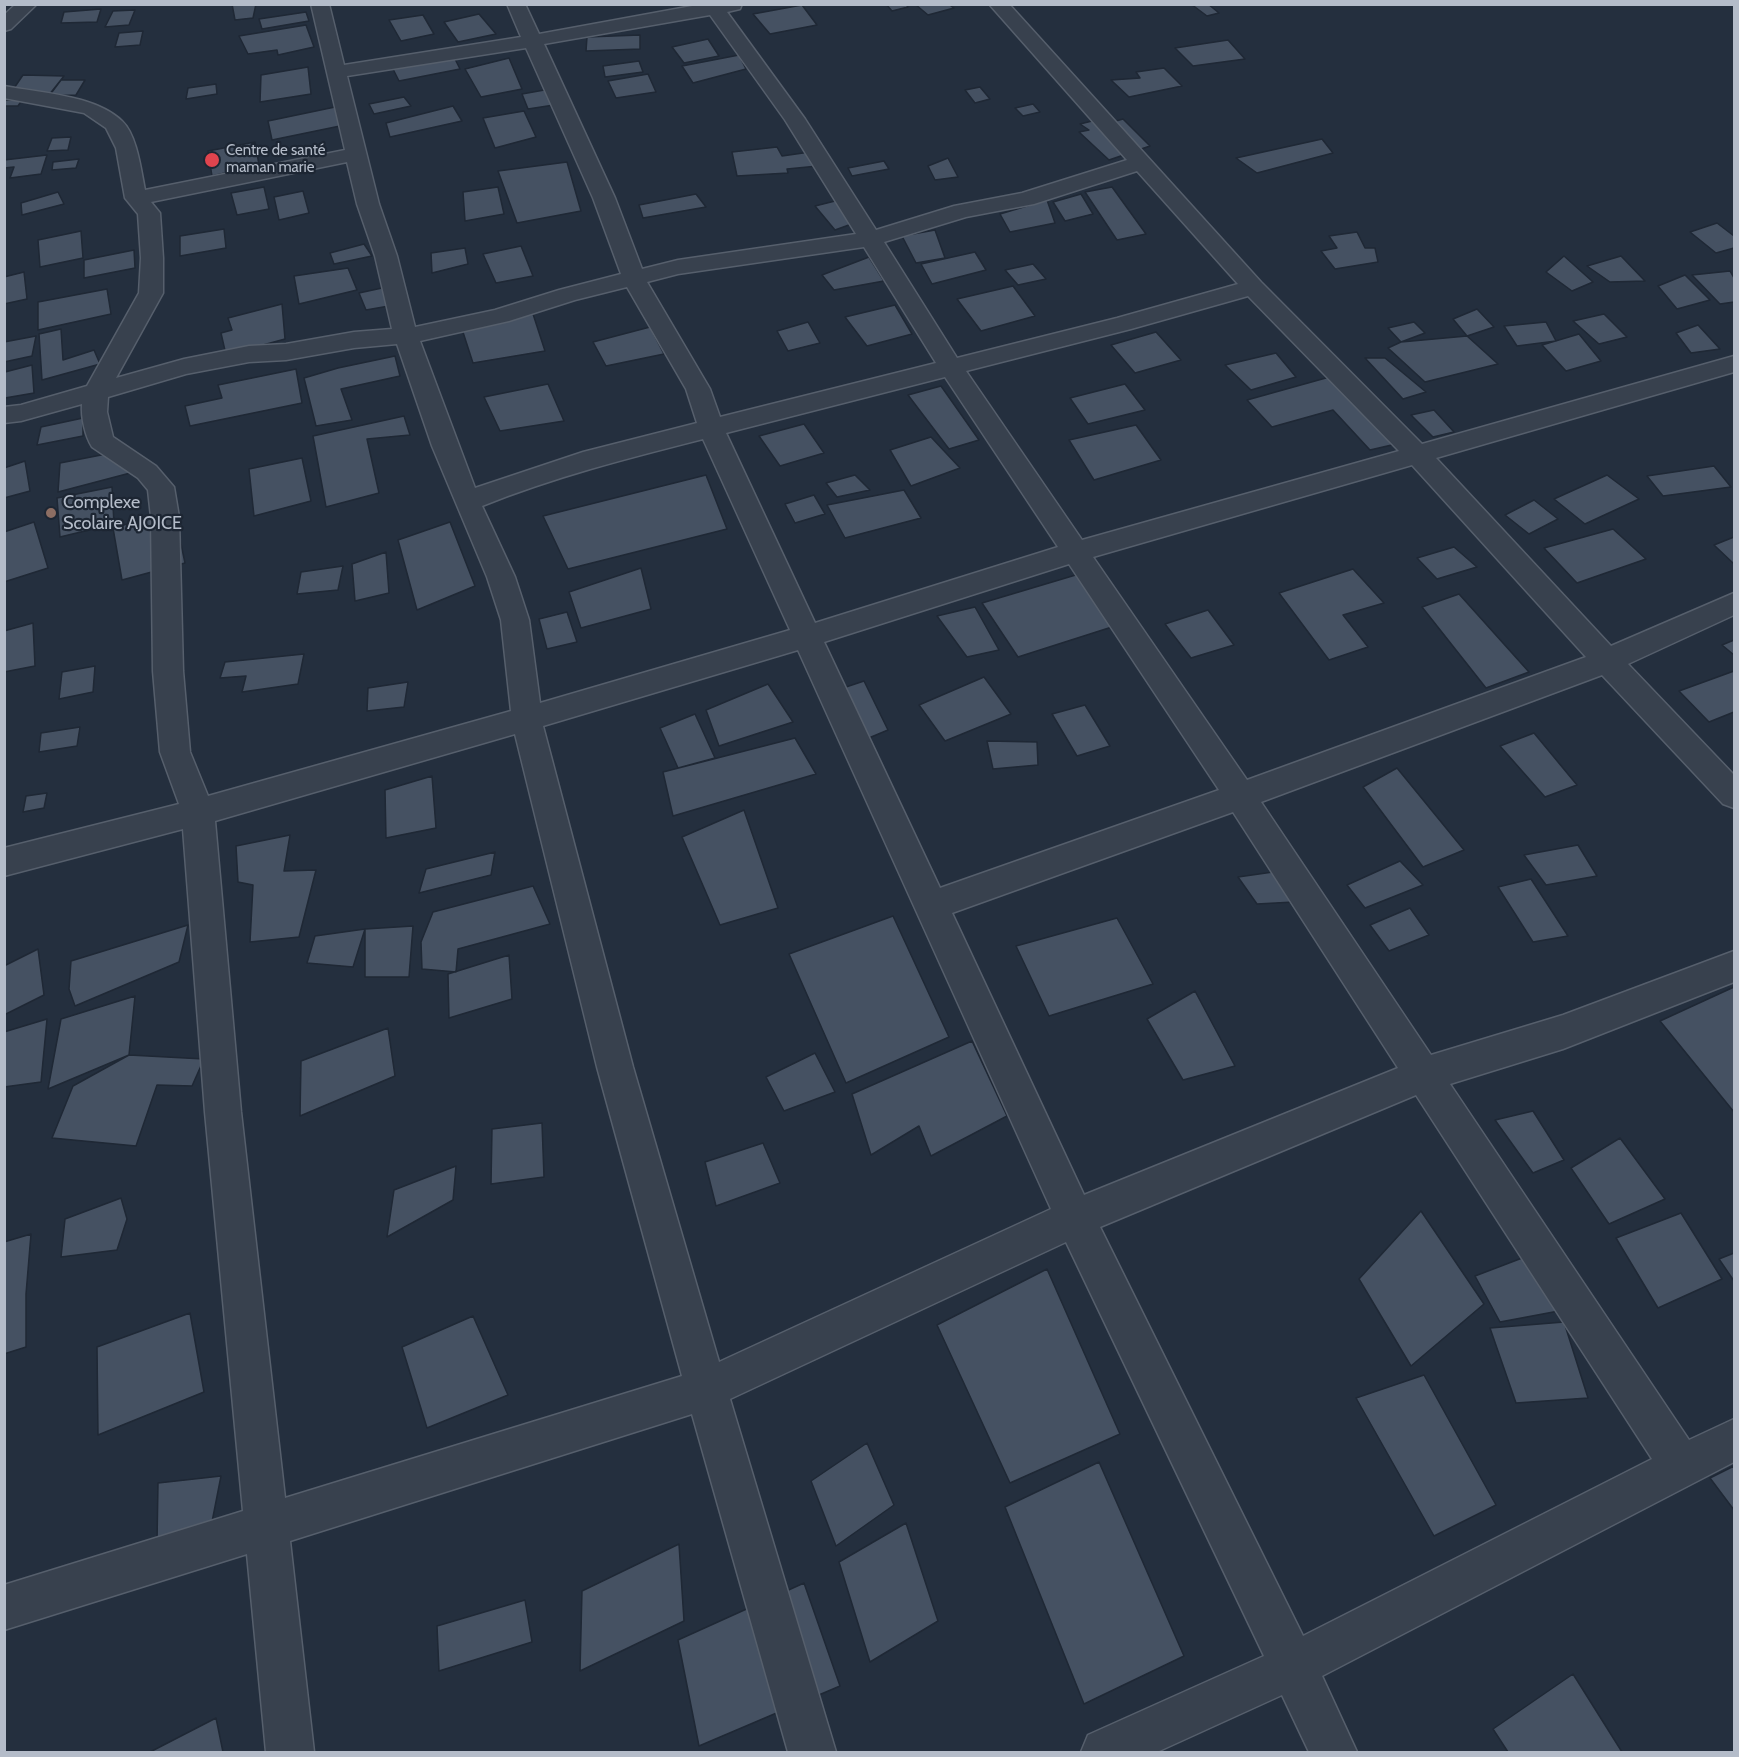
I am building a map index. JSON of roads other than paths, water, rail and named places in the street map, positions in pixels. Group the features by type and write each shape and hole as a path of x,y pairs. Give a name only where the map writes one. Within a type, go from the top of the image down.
{"street":[{"path":"4,25 28,4"},
{"path":"321,4 368,204 386,256 399,316 467,502 501,577 515,620 519,641 519,666 525,692 526,719 615,1067 812,1752"},
{"path":"516,4 604,198 633,277 698,388 711,428 1075,1218 1333,1752"},
{"path":"998,4 1253,287 1416,453 1734,795"},
{"path":"336,72 534,41 722,6 951,367 1240,796 1681,1466"},
{"path":"4,92 90,108 115,125 126,148 136,198 149,213 152,258 151,293 117,350 96,392 94,412 100,441 147,472 161,487 165,517 168,671 175,752 198,812 223,1112 268,1524 290,1752"},
{"path":"136,198 356,154"},
{"path":"4,415 21,413 184,367 249,354 286,352 354,340 406,336 501,316 633,277 712,261 870,239 962,211 1026,199 1141,163"},
{"path":"467,502 517,482 592,458 1123,324 1253,287"},
{"path":"4,862 198,812 526,719 808,636 1075,552 1734,364"},
{"path":"932,905 1240,796 1607,661 1734,603"},
{"path":"4,1608 706,1389 1075,1218 1423,1075 1563,1032 1734,966"},
{"path":"1105,1752 1293,1666 1734,1440"}],"place":[{"name":"Centre de santé maman marie","path":"212,160"},
{"name":"Complexe Scolaire AJOICE","path":"51,513"}]}
